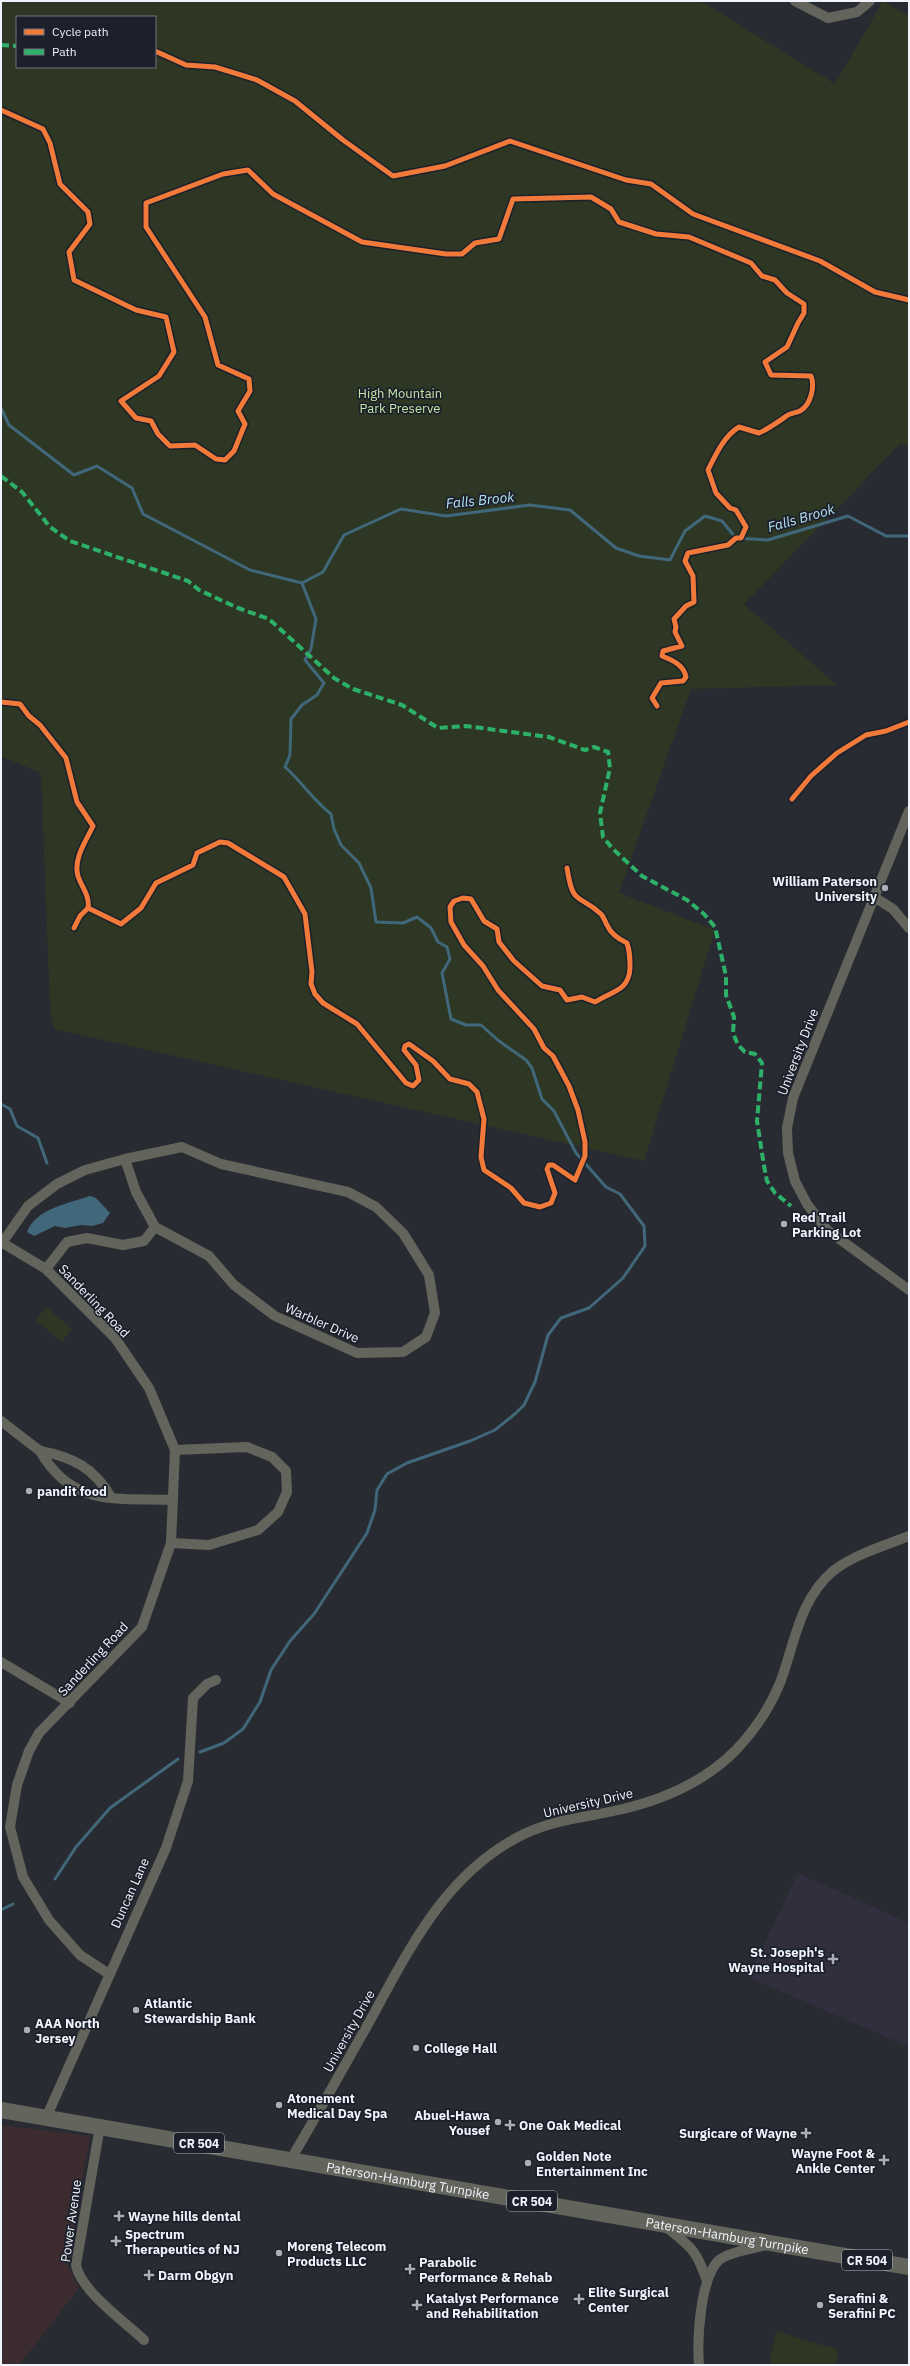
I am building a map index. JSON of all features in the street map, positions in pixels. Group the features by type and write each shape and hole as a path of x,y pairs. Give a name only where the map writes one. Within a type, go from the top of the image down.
{"main road":[{"name":"Paterson-Hamburg Turnpike","path":"1,2110 909,2267"}],"street":[{"path":"796,1 828,18 857,12 870,1"},
{"name":"University Drive","path":"909,811 793,1098 787,1128 788,1154 795,1181 807,1204 826,1229 909,1290"},
{"path":"874,897 893,909 909,928"},
{"name":"Warbler Drive","path":"2,1242 28,1206 57,1184 85,1170 124,1159 182,1147 221,1164 348,1192 376,1207 403,1234 429,1275 435,1313 426,1336 403,1352 358,1354 275,1316 234,1285 209,1256 156,1227"},
{"path":"46,1269 67,1242 87,1238 123,1246 144,1241 156,1227 136,1192 124,1159"},
{"name":"Sanderling Road","path":"2,1242 46,1269 115,1338 149,1388 175,1450 171,1543 142,1626 39,1733 29,1750 17,1785 10,1827 24,1877 49,1920 80,1955 109,1974"},
{"path":"3,1426 40,1451 58,1454 79,1462 98,1478 111,1497"},
{"path":"171,1543 209,1545 258,1530 278,1512 287,1492 286,1471 272,1456 247,1447 175,1450"},
{"path":"40,1451 49,1466 67,1483 80,1492 111,1497 172,1500"},
{"name":"University Drive","path":"291,2159 422,1929 451,1890 487,1857 525,1834 561,1821 648,1802 686,1786 712,1769 742,1743 769,1705 779,1683 801,1615 819,1586 840,1566 855,1557 909,1536"},
{"path":"1,1662 70,1702"},
{"name":"Duncan Lane","path":"46,2118 166,1848 188,1781 193,1698 207,1684 216,1680"},
{"name":"Power Avenue","path":"100,2126 76,2265 77,2272 86,2286 144,2340"},
{"path":"663,2224 689,2245 699,2257 707,2281"},
{"path":"699,2365 698,2344 707,2281 718,2260 736,2252 774,2244"}],"shaded area":[{"name":"St. Joseph's Wayne Hospital","path":"798,1873 909,1923 909,2047 748,1977"},
{"path":"1,2125 90,2136 67,2264 79,2288 19,2365 1,2365"}],"green space":[{"name":"High Mountain Park Preserve","path":"1,1 701,1 835,84 883,1 909,16 909,448 901,443 744,604 837,685 691,689 619,893 715,930 644,1161 54,1029 50,1008 41,773 1,756"},
{"path":"46,1307 72,1329 62,1342 36,1320"},
{"path":"776,2331 838,2350 836,2365 769,2365"}],"water":[{"path":"90,1196 96,1198 110,1213 103,1223 92,1226 81,1225 65,1228 55,1226 34,1236 27,1232 31,1224 45,1212 63,1204"}],"waterway":[{"name":"Falls Brook","path":"1,408 9,425 74,475 97,466 132,488 143,514 250,570 302,583 323,572 344,535 401,509 446,516 530,505 570,510 616,548 639,556 670,560 685,531 705,516 722,521 736,538 768,540 848,516 886,536 909,536"},
{"path":"200,1752 224,1743 243,1729 260,1702 271,1670 290,1641 314,1614 367,1533 375,1510 377,1490 387,1474 407,1463 470,1441 495,1430 516,1413 524,1405 535,1382 548,1335 561,1318 589,1308 623,1278 645,1246 644,1226 620,1194 606,1187 576,1153 554,1111 542,1099 532,1068 526,1060 499,1041 481,1025 466,1025 451,1019 442,973 450,959 447,947 438,942 431,928 417,917 403,923 376,922 371,888 359,863 341,845 334,829 331,814 285,767 290,755 291,719 302,705 317,695 324,683 305,660 311,649 316,619 302,583"},
{"path":"1,1104 10,1109 17,1126 38,1138 47,1163"},
{"path":"55,1879 76,1847 110,1808 178,1759"},
{"path":"1,1910 13,1904"}],"marked path":[{"path":"1,45 16,46"},
{"path":"1,476 22,492 50,527 70,541 188,581 199,590 238,608 269,619 334,678 353,689 402,705 438,728 466,726 549,737 585,750 594,747 608,752 610,768 600,813 603,837 613,849 642,876 687,900 704,914 715,927 726,976 726,995 734,1017 733,1033 738,1045 745,1052 755,1054 762,1063 757,1121 767,1181 775,1193 791,1206"}],"cycle path":[{"path":"156,51 186,65 215,67 257,80 295,101 343,140 393,176 445,166 510,141 626,180 651,184 693,214 820,261 875,292 909,300"},
{"path":"1,110 43,129 50,143 60,184 88,212 90,224 69,252 74,280 136,310 166,317 174,352 159,376 121,401 136,418 151,421 158,434 170,446 195,445 216,459 225,460 234,451 245,424 238,411 250,391 249,379 218,365 205,317 146,227 146,203 223,174 248,170 273,194 362,242 446,254 462,254 475,243 499,239 513,199 591,197 611,209 619,222 656,234 689,237 751,263 762,276 775,280 787,293 804,304 804,313 787,347 765,362 771,375 811,376 813,385 811,395 807,404 800,411 789,414 759,433 739,427 725,440 708,470 716,493 730,508 736,510 746,527 741,538 736,538 728,545 688,553 685,561 693,576 694,602 686,606 674,619 676,627 675,632 682,646 663,651 662,656 680,666 686,677 683,681 661,683 652,698 657,706"},
{"path":"1,702 20,704 29,716 40,725 66,758 77,802 93,826 81,850 77,863 78,876 87,896 88,908 80,916 74,928"},
{"path":"792,799 811,776 837,753 866,735 886,731 909,722"},
{"path":"88,908 121,924 141,908 156,883 193,865 197,853 220,842 228,843 284,877 305,914 312,972 311,984 315,994 323,1003 357,1024 406,1083 413,1086 419,1080 416,1065 404,1050 405,1046 409,1044 433,1061 450,1079 469,1084 477,1092 484,1119 481,1157 484,1170 511,1188 524,1203 540,1207 551,1203 555,1193 547,1169 549,1165 553,1165 575,1180 585,1156 585,1142 578,1110 569,1086 553,1056 544,1048 534,1029 498,990 483,966 464,945 451,922 450,907 454,901 463,898 471,899 484,921 497,929 499,942 514,961 542,986 560,990 567,1000 582,997 595,1002 623,986 629,976 629,949 627,943 613,934 601,914 574,894 567,868"}],"place":[{"name":"William Paterson University","path":"885,888"},
{"name":"Red Trail Parking Lot","path":"784,1224"},
{"name":"pandit food","path":"29,1491"},
{"name":"St. Joseph's Wayne Hospital","path":"833,1959"},
{"name":"Atlantic Stewardship Bank","path":"136,2010"},
{"name":"AAA North Jersey","path":"27,2030"},
{"name":"College Hall","path":"416,2048"},
{"name":"Atonement Medical Day Spa","path":"279,2105"},
{"name":"Abuel-Hawa Yousef","path":"498,2122"},
{"name":"One Oak Medical","path":"510,2125"},
{"name":"Surgicare of Wayne","path":"806,2133"},
{"name":"Wayne Foot & Ankle Center","path":"884,2160"},
{"name":"Golden Note Entertainment Inc","path":"528,2163"},
{"name":"Wayne hills dental","path":"119,2216"},
{"name":"Spectrum Therapeutics of NJ","path":"116,2241"},
{"name":"Moreng Telecom Products LLC","path":"279,2253"},
{"name":"Parabolic Performance & Rehab","path":"410,2269"},
{"name":"Darm Obgyn","path":"149,2275"},
{"name":"Elite Surgical Center","path":"579,2299"},
{"name":"Katalyst Performance and Rehabilitation","path":"417,2305"},
{"name":"Serafini & Serafini PC","path":"820,2305"}]}
